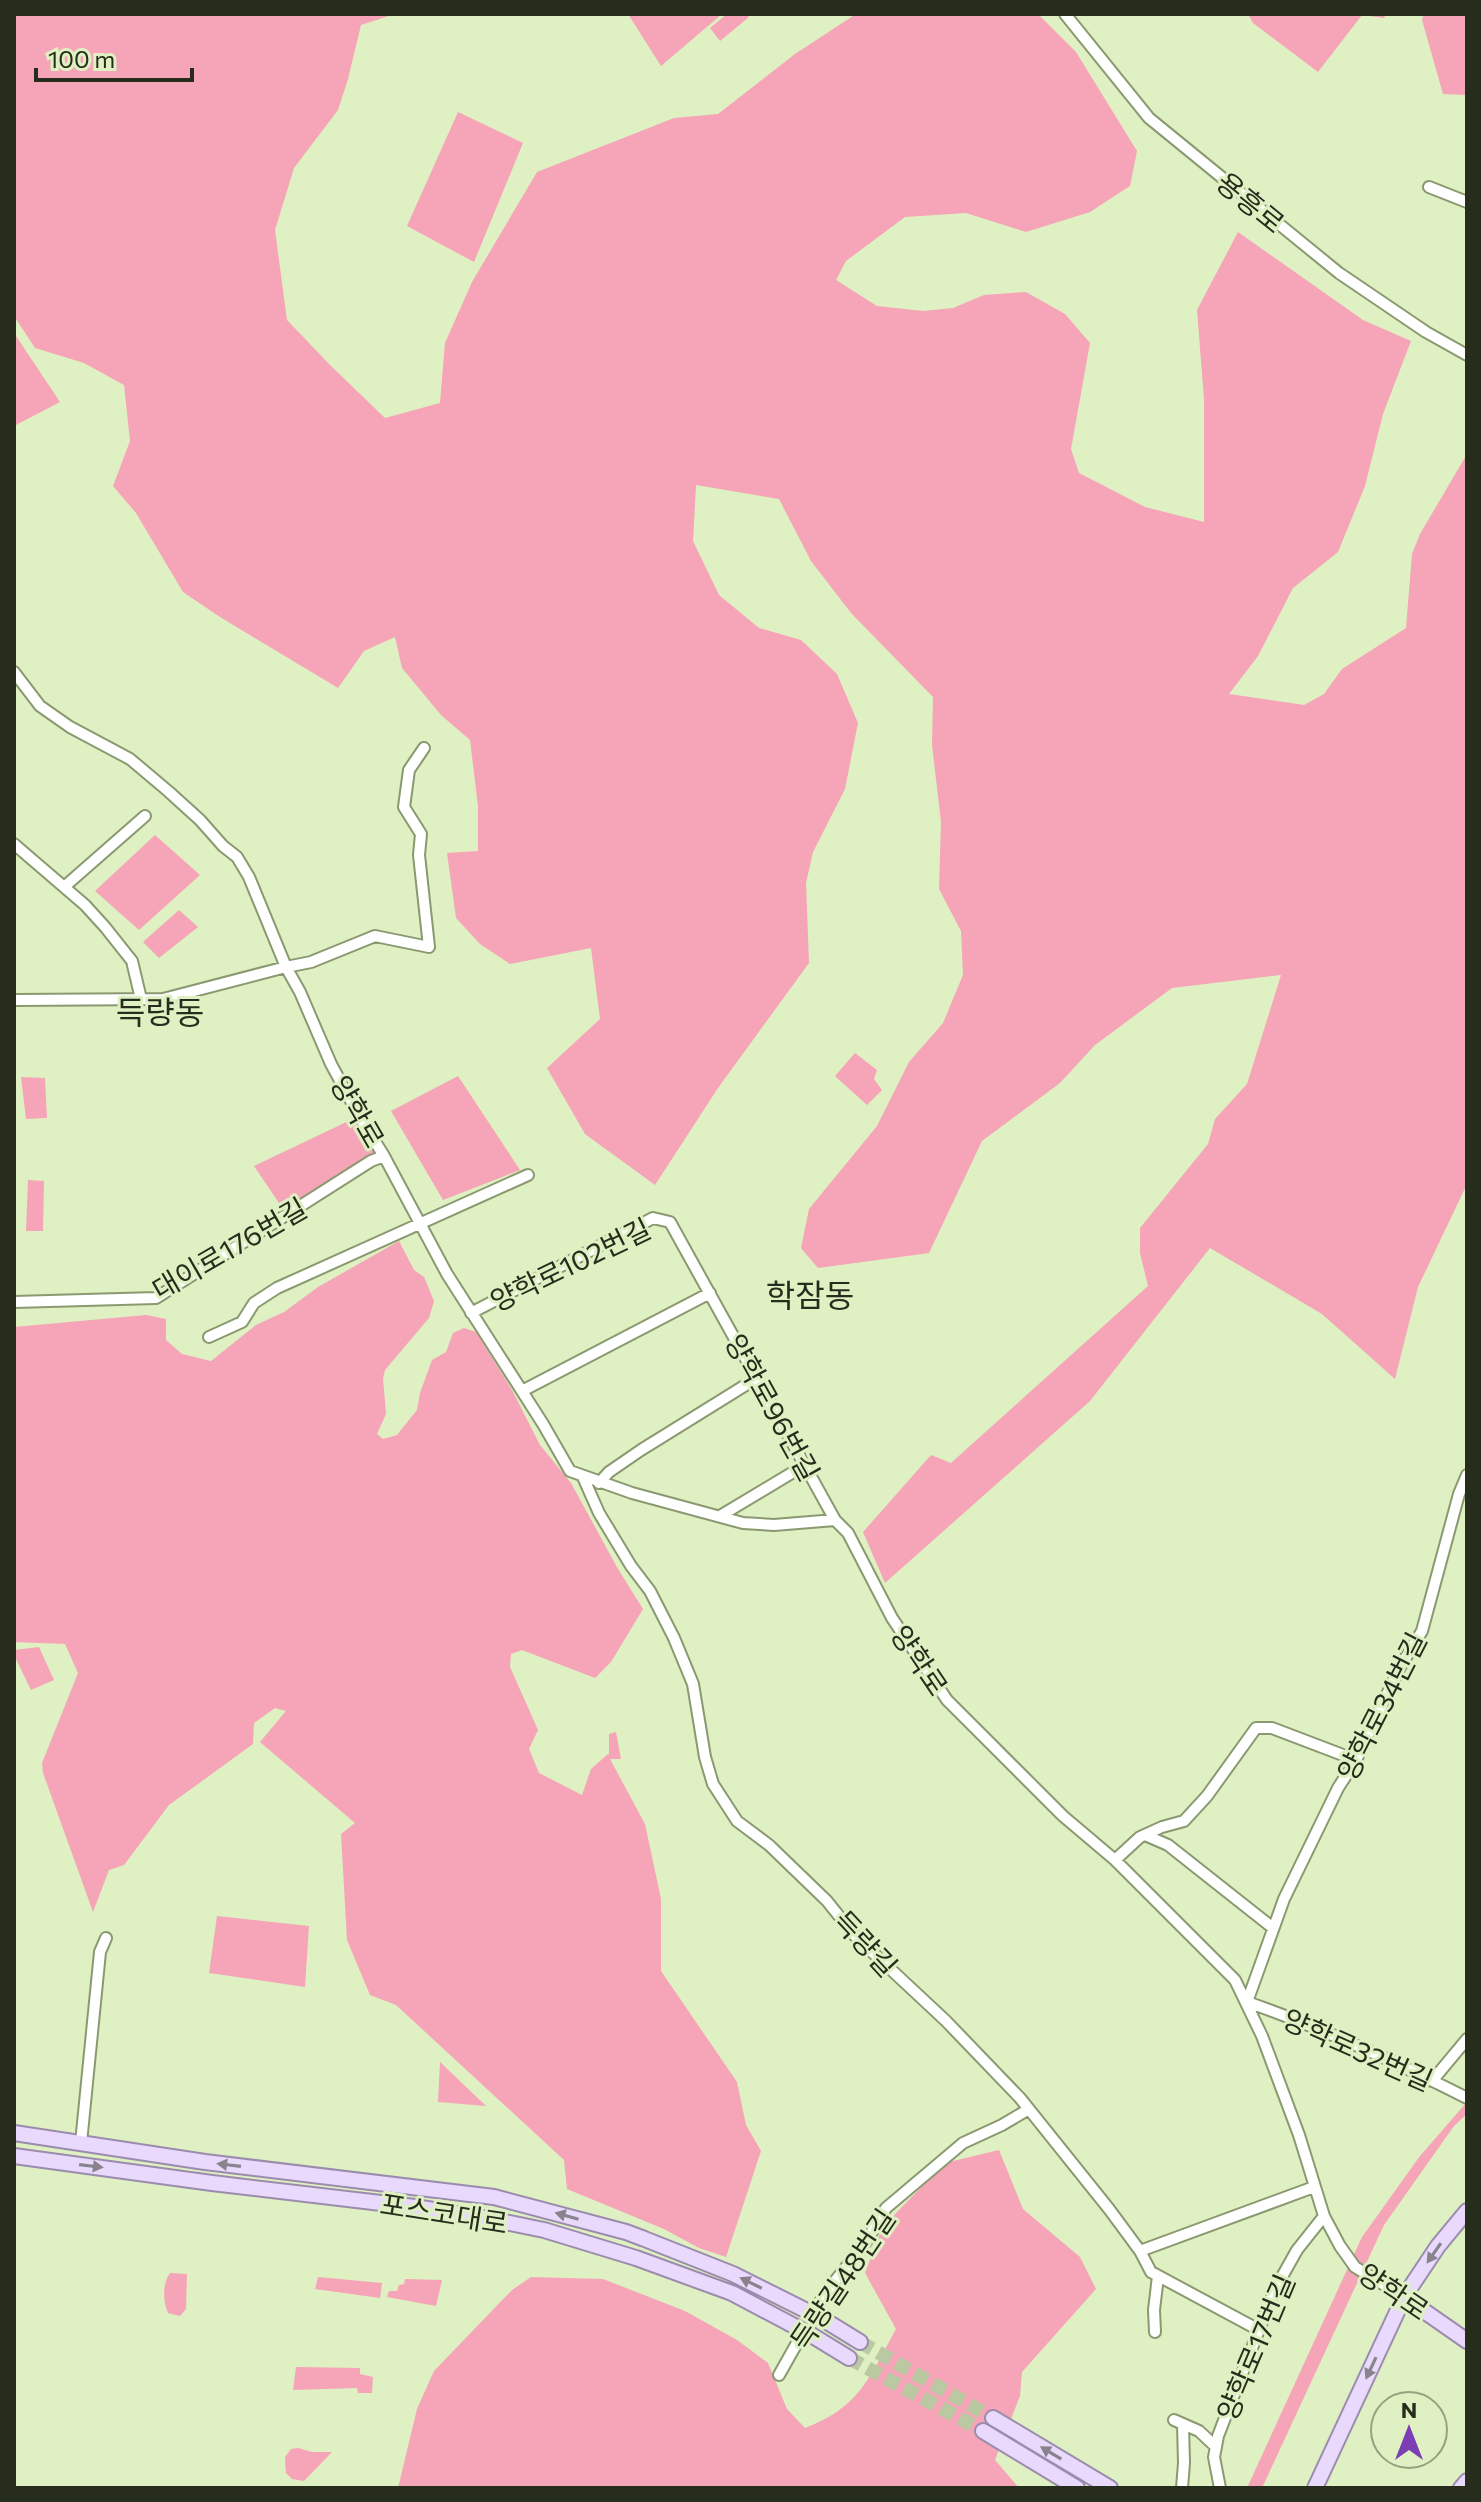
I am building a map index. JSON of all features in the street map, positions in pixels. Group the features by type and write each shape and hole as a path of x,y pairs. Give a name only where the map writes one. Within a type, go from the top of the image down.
{"main road":[{"name":"포스코대로","path":"14,2133 150,2154 494,2197 642,2238 733,2274 821,2318 860,2342"},
{"path":"149,2174 154,2166 150,2154"},
{"name":"포스코대로","path":"14,2156 415,2207 544,2230 636,2258 732,2293 849,2358"},
{"path":"1315,2488 1404,2297 1438,2246 1467,2211"},
{"name":"양학로","path":"1404,2297 1467,2341"},
{"path":"993,2418 1110,2488"},
{"path":"983,2431 1077,2488"}],"street":[{"name":"용흥로","path":"1065,14 1149,118 1339,273 1426,332 1467,355"},
{"path":"1429,187 1467,202"},
{"name":"양학로","path":"14,672 40,706 70,727 130,759 237,857 249,877 331,1064 359,1116 471,1313 570,1471 599,1483 743,1523 774,1525 835,1520 848,1533 892,1618 947,1700 1235,1980 1262,2036 1299,2135 1324,2216 1355,2267 1404,2297"},
{"path":"14,1000 163,999 311,962 375,936 429,947 419,855 421,834 404,807 409,770 424,748"},
{"path":"64,887 145,816"},
{"path":"14,844 85,905 132,961 141,999"},
{"name":"대이로176번길","path":"14,1302 156,1298 369,1162 384,1156"},
{"path":"209,1337 242,1322 254,1303 277,1288 528,1175"},
{"name":"양학로102번길","path":"471,1313 653,1218 670,1222"},
{"name":"양학로96번길","path":"670,1222 835,1520"},
{"path":"522,1391 710,1293"},
{"path":"599,1483 609,1472 641,1450 757,1378"},
{"path":"720,1516 805,1465"},
{"name":"양학로34번길","path":"1247,2002 1273,1928 1338,1788 1356,1760 1400,1667 1422,1631 1459,1494 1467,1475"},
{"name":"득량길","path":"583,1477 599,1513 650,1591 674,1638 693,1684 705,1757 713,1784 737,1821 769,1845 827,1901 855,1936 946,2021 1029,2109 1140,2251 1151,2272 1259,2330"},
{"path":"1115,1860 1145,1835 1184,1821 1207,1796 1256,1728 1272,1728 1356,1760"},
{"path":"1145,1835 1168,1845 1273,1928"},
{"path":"81,2143 100,1952 106,1938"},
{"name":"양학로32번길","path":"1247,2002 1281,2014 1467,2098"},
{"path":"1432,2081 1467,2039"},
{"name":"득량길48번길","path":"779,2375 824,2295 866,2242 886,2208 963,2143 1029,2109"},
{"path":"1140,2251 1314,2187"},
{"name":"양학로17번길","path":"1220,2488 1215,2446 1259,2330 1274,2291 1297,2250 1324,2216"},
{"path":"1155,2332 1158,2276"},
{"path":"1182,2488 1184,2463 1178,2422 1199,2431 1215,2446"}],"shaded area":[{"path":"14,14 395,14 361,25 338,110 294,168 275,230 287,320 385,418 440,403 445,343 472,282 537,172 674,118 718,114 795,54 856,14 1038,14 1076,52 1137,151 1130,186 1090,212 1026,232 966,213 905,217 846,261 836,280 877,306 923,311 953,308 984,295 1026,292 1065,314 1090,343 1071,449 1079,473 1145,507 1204,522 1204,399 1197,310 1238,232 1363,320 1411,341 1383,414 1365,486 1338,552 1293,588 1258,656 1229,694 1304,705 1324,694 1342,669 1406,628 1412,554 1420,534 1467,454 1467,1184 1418,1287 1395,1379 1322,1314 1210,1248 1090,1401 885,1583 863,1532 931,1455 951,1463 1148,1286 1140,1253 1140,1228 1208,1144 1215,1119 1247,1084 1281,975 1172,988 1095,1045 1060,1083 982,1141 929,1253 818,1268 801,1248 809,1209 877,1126 909,1062 943,1023 963,975 961,931 939,889 941,822 932,745 933,697 851,613 811,561 779,499 696,485 693,541 719,595 759,628 801,640 837,674 858,723 845,789 813,852 806,883 809,963 718,1088 655,1185 585,1134 547,1068 600,1019 591,948 510,964 480,944 456,918 447,853 478,851 478,806 470,740 441,715 402,668 395,637 364,651 338,688 183,592 136,513 113,486 130,441 124,385 84,363 35,348 14,316"},
{"path":"628,14 722,14 661,66"},
{"path":"727,14 746,14 749,17 720,41 710,28"},
{"path":"1248,14 1386,14 1384,18 1362,15 1318,72 1253,23"},
{"path":"1424,14 1467,14 1467,95 1443,94 1422,20"},
{"path":"458,112 523,143 474,262 407,226"},
{"path":"14,333 60,402 14,426"},
{"path":"155,835 200,875 139,930 95,891"},
{"path":"179,910 198,927 159,958 143,942"},
{"path":"855,1053 877,1070 874,1079 882,1090 867,1105 835,1076"},
{"path":"458,1076 520,1170 443,1200 391,1111"},
{"path":"21,1077 45,1078 47,1118 26,1119"},
{"path":"359,1116 384,1156 285,1212 254,1166"},
{"path":"28,1180 44,1181 43,1231 26,1231"},
{"path":"399,1241 414,1270 424,1277 434,1301 429,1318 385,1370 386,1414 377,1434 383,1439 397,1435 417,1410 432,1360 446,1352 453,1333 464,1328 476,1332 512,1390 540,1445 571,1483 643,1609 611,1662 595,1678 522,1650 511,1654 510,1667 538,1730 529,1749 539,1773 582,1795 591,1769 609,1755 609,1734 616,1732 621,1759 610,1759 645,1824 661,1899 661,1971 737,2082 746,2125 761,2151 726,2257 567,2189 564,2160 396,2005 370,1995 347,1940 341,1834 355,1823 260,1742 286,1711 275,1708 254,1723 253,1744 169,1805 124,1865 109,1870 93,1912 43,1773 42,1763 78,1673 65,1644 14,1642 14,1327 146,1315 166,1319 166,1340 182,1354 211,1361 256,1325 284,1312 318,1287"},
{"path":"39,1647 54,1680 31,1690 14,1650"},
{"path":"217,1916 309,1926 305,1987 209,1973"},
{"path":"440,2062 486,2106 438,2102"},
{"path":"1467,2102 1467,2114 1454,2126 1384,2225 1262,2488 1247,2488 1362,2237 1420,2156"},
{"path":"999,2150 1023,2209 1080,2257 1096,2289 1022,2372 1020,2396 995,2460 1019,2488 398,2488 417,2409 434,2371 512,2290 531,2277 603,2279 685,2311 737,2340 768,2363 787,2409 805,2428 824,2420 839,2411 861,2389 896,2329 865,2273 880,2233 945,2163"},
{"path":"170,2273 187,2274 186,2309 180,2316 168,2313 165,2303 165,2287"},
{"path":"318,2277 382,2283 380,2298 315,2289"},
{"path":"405,2279 442,2280 436,2306 387,2297 389,2291 397,2291 399,2285 404,2284"},
{"path":"296,2367 360,2368 360,2374 373,2377 372,2393 358,2393 357,2388 293,2390"},
{"path":"291,2449 332,2452 304,2481 292,2479 286,2473 285,2457"}],"tunnel":[{"path":"860,2342 993,2418"},
{"path":"849,2358 983,2431"}],"district":[{"name":"득량동","path":"160,1011"},
{"name":"학잠동","path":"810,1294"}]}
